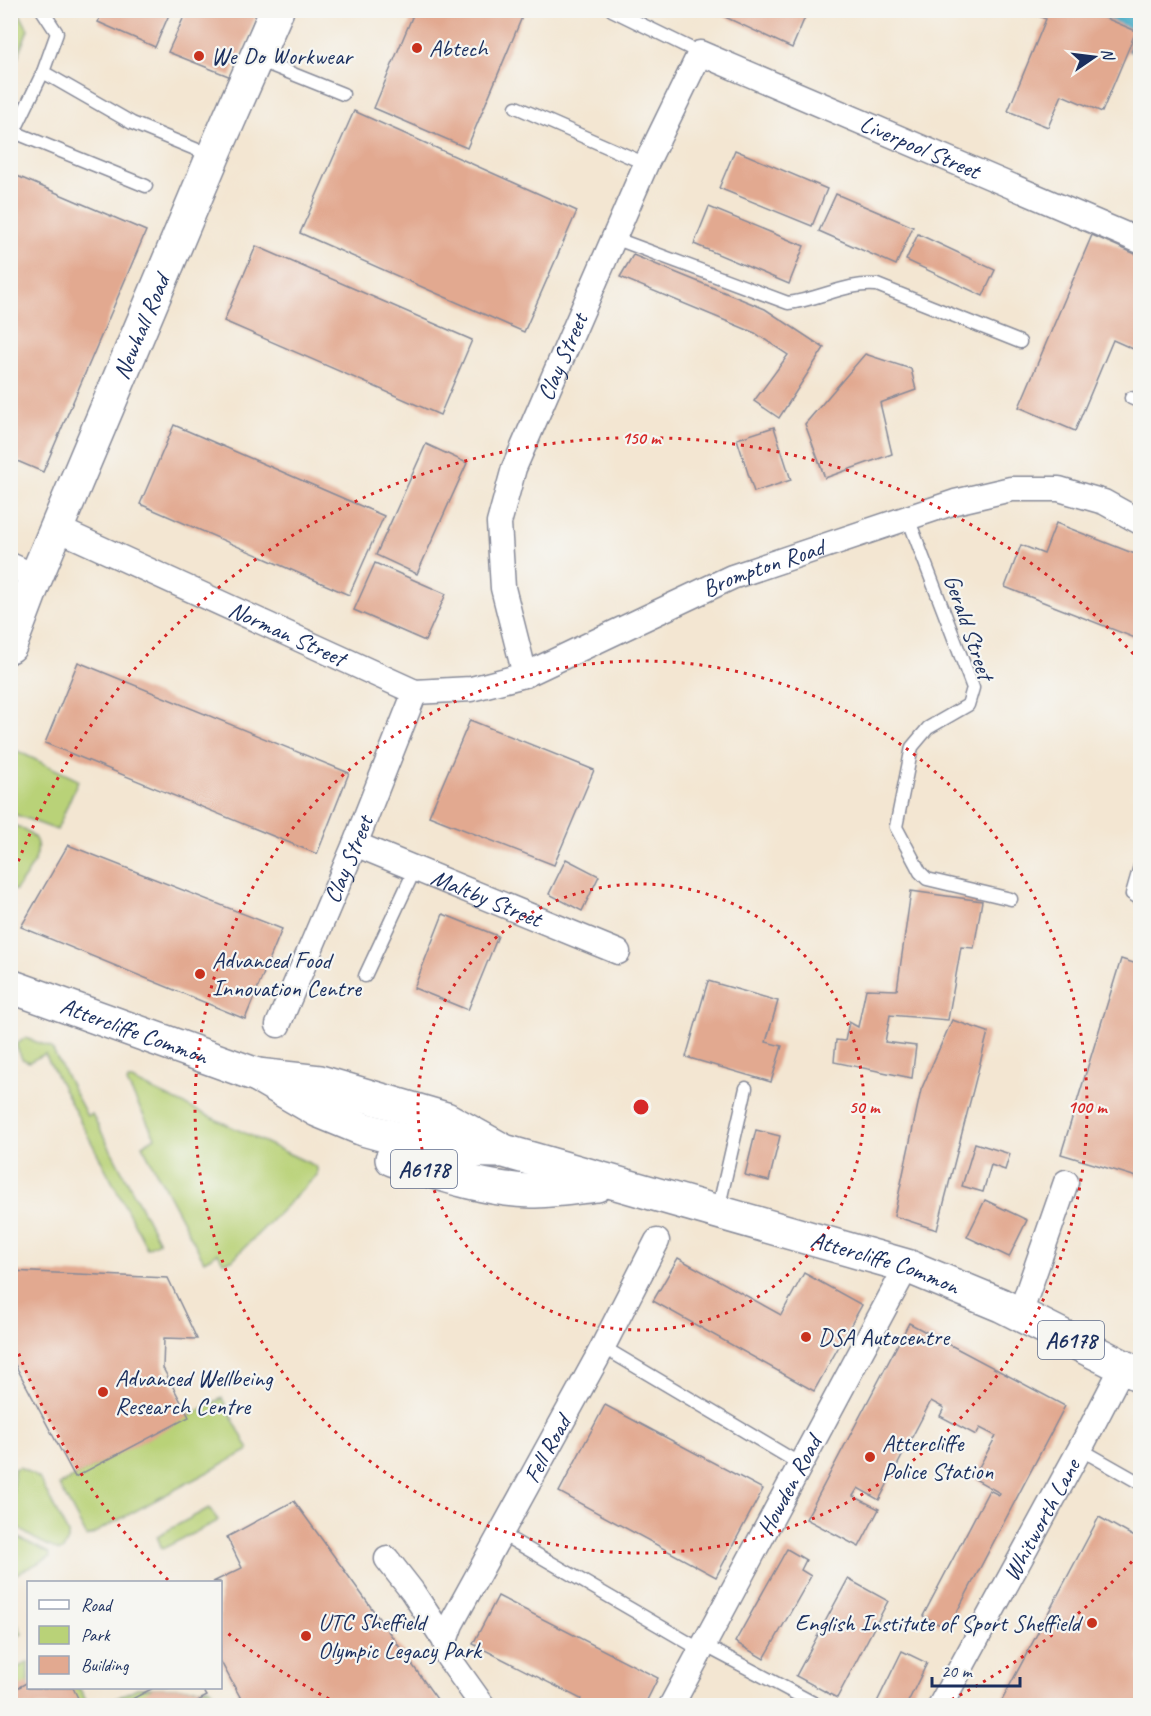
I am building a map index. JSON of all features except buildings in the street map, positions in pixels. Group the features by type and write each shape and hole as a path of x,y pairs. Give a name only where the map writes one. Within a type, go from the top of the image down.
{"main road":[{"name":"Newhall Road","path":"10,646 23,571 56,528 277,10"},
{"name":"Attercliffe Common","path":"10,986 257,1076 316,1110 363,1129 439,1150 504,1151 907,1266 1001,1305 1132,1370"},
{"name":"Attercliffe Common","path":"257,1076 308,1126 356,1147 434,1173 485,1185 532,1191 617,1184"}],"street":[{"name":"Clay Street","path":"525,675 502,588 499,523 514,468 646,164 700,53"},
{"name":"Liverpool Street","path":"700,53 1140,241"},
{"name":"Brompton Road","path":"525,675 732,577 955,502 1011,489 1059,489 1104,502 1140,522"},
{"name":"Norman Street","path":"56,528 415,692 471,689 525,675"},
{"name":"Clay Street","path":"278,1025 355,844 415,692"},
{"name":"Maltby Street","path":"355,844 618,952"},
{"path":"1020,1314 1066,1182"},
{"name":"Fell Road","path":"446,1649 451,1624 603,1347 657,1241"},
{"name":"Howden Road","path":"671,1706 907,1266"},
{"name":"Whitworth Lane","path":"940,1706 1080,1449 1132,1370"},
{"path":"387,1559 412,1591 483,1706"}],"lane":[{"path":"42,10 57,33 43,72 14,132 146,186"},
{"path":"612,10 700,53"},
{"path":"256,59 343,94"},
{"path":"43,72 132,123 213,156"},
{"path":"516,107 646,164"},
{"path":"614,238 788,303 804,302 861,284 877,285 1020,342"},
{"name":"Gerald Street","path":"908,518 973,688 968,705 928,728 912,747 897,830 920,872 927,879 1011,899"},
{"path":"1140,866 1132,894 1140,899"},
{"path":"365,976 416,869"},
{"path":"718,1213 746,1088"},
{"path":"603,1347 800,1464"},
{"path":"1080,1449 1140,1483"},
{"path":"500,1533 703,1648 819,1706"}],"green space":[{"path":"11,10 18,11 28,29 11,76"},
{"path":"11,748 78,780 57,830 11,813"},
{"path":"11,824 30,833 38,848 29,871 16,890 11,890"},
{"path":"25,1038 51,1047 87,1116 92,1114 159,1242 147,1248 45,1054 29,1062 22,1059 16,1045"},
{"path":"128,1080 313,1165 317,1168 317,1175 232,1260 223,1262 218,1253 204,1261 142,1145 155,1137 127,1083"},
{"path":"222,1398 249,1450 87,1537 59,1485"},
{"path":"19,1467 39,1478 68,1534 63,1550 59,1551 32,1538 15,1524 12,1518 14,1469"},
{"path":"209,1508 218,1520 216,1522 162,1549 157,1536"},
{"path":"13,1535 49,1553 50,1557 12,1576 11,1537"},
{"path":"12,1613 22,1634 11,1640 10,1614"},
{"path":"27,1663 27,1689 80,1689 89,1705 11,1705 10,1672"},
{"path":"135,1689 211,1689 214,1696 213,1705 102,1706"}],"water":[{"path":"1048,11 1140,11 1140,56"}],"place":[{"name":"Abtech","path":"417,48"},
{"name":"We Do Workwear","path":"199,56"},
{"name":"Advanced Food Innovation Centre","path":"200,974"},
{"name":"DSA Autocentre","path":"806,1337"},
{"name":"Advanced Wellbeing Research Centre","path":"103,1392"},
{"name":"Attercliffe Police Station","path":"870,1457"},
{"name":"English Institute of Sport Sheffield","path":"1092,1623"},
{"name":"UTC Sheffield Olympic Legacy Park","path":"306,1636"}]}
